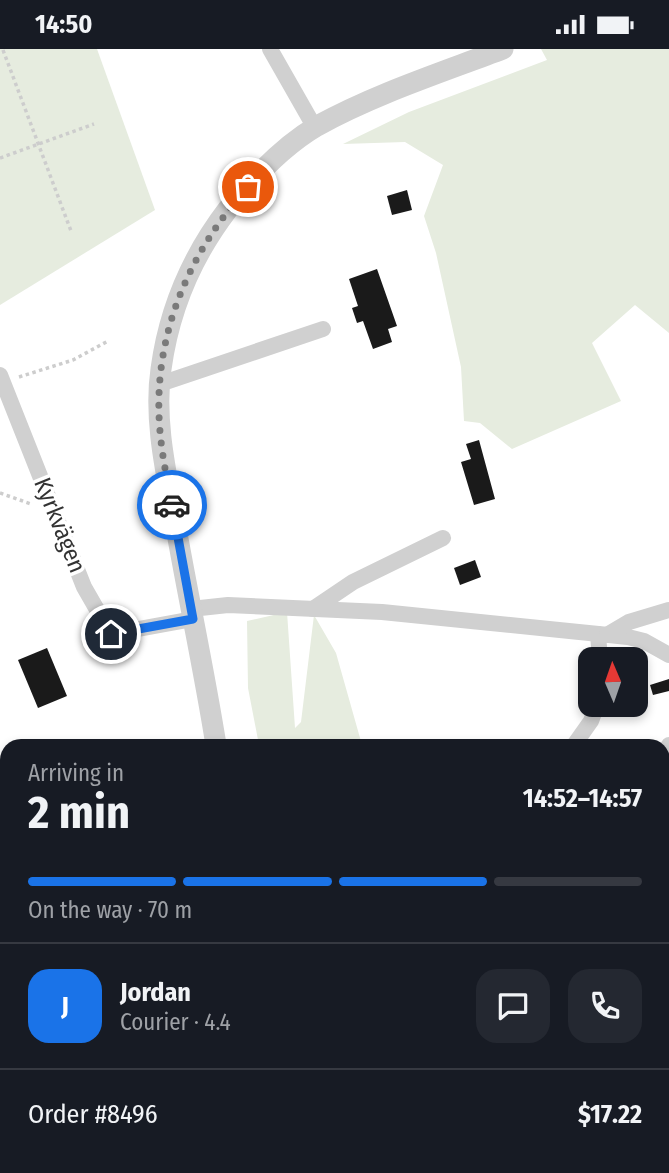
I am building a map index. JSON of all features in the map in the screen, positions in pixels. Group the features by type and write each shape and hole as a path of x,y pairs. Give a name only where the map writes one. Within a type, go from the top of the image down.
{"street":[{"path":"270,49 315,128"},
{"path":"215,739 159,417 160,384 167,333 187,275 200,249 236,200 287,148 315,128 363,103 503,49"},
{"path":"160,384 323,329"},
{"name":"Kyrkvägen","path":"0,375 84,587 111,634 192,614"},
{"path":"313,609 353,582 443,538"},
{"path":"192,614 228,605 382,612 644,641 669,655"},
{"path":"602,635 629,622 669,610"},
{"path":"601,647 602,635"},
{"path":"578,739 592,717"}],"path":[{"path":"3,50 71,231"},
{"path":"0,158 94,124"},
{"path":"19,377 73,361 108,341"},
{"path":"0,493 56,514"}],"shaded area":[{"path":"0,49 97,49 155,210 0,305"},
{"path":"541,49 669,49 669,333 635,305 592,343 621,401 512,449 480,423 464,421 461,367 436,253 424,216 443,165 405,142 343,144 409,112 547,60"},
{"path":"287,612 295,728 301,722 314,615 336,653 360,739 258,739 248,688 247,621"}],"building":[{"path":"407,190 412,210 392,215 387,196"},
{"path":"377,269 397,326 388,329 392,342 373,349 363,321 357,323 352,308 358,306 349,279"},
{"path":"479,440 495,499 474,505 461,462 471,459 466,444"},
{"path":"475,560 481,577 460,585 454,568"},
{"path":"47,648 67,696 38,708 18,660"},
{"path":"669,679 669,691 653,695 650,685"}],"way so far":[{"path":"172,505 159,417 160,370 167,333 187,275 200,249 248,187"}],"route":[{"path":"111,634 193,619 172,505"}]}
